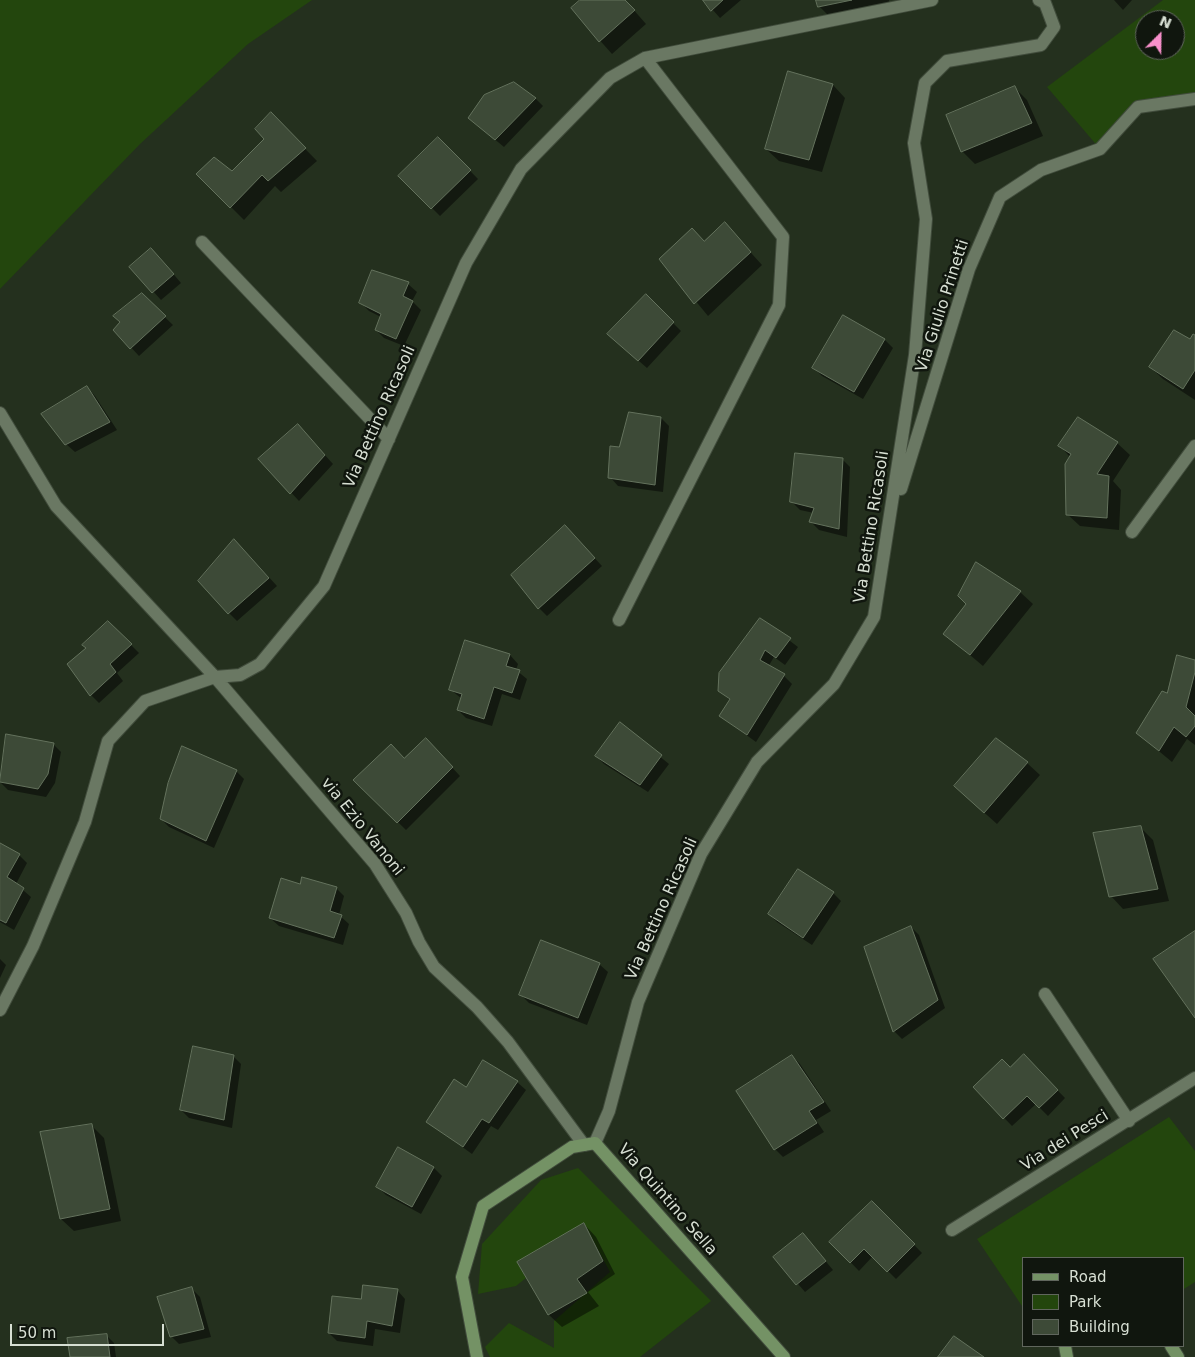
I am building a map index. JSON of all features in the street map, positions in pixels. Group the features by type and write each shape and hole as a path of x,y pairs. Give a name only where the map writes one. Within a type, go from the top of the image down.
{"street":[{"name":"Via Bettino Ricasoli","path":"0,1010 33,946 85,822 108,741 145,701 216,677 240,675 260,664 324,586 466,263 521,169 610,78 645,58 932,0"},
{"name":"Via Bettino Ricasoli","path":"590,1144 609,1111 638,1002 701,854 758,762 834,684 874,617 915,355 926,219 914,143 925,83 946,61 1041,45 1054,27 1046,3 1039,0"},
{"path":"619,620 779,305 782,237 645,58"},
{"name":"Via Giulio Prinetti","path":"888,528 969,269 1000,197 1040,170 1100,149 1138,107 1195,99"},
{"path":"202,242 389,439"},
{"name":"via Ezio Vanoni","path":"0,413 56,506 216,677 375,864 406,913 418,942 434,967 477,1007 508,1042 590,1144"},
{"path":"1132,532 1195,446"},
{"path":"1045,994 1129,1120"},
{"name":"Via dei Pesci","path":"952,1230 1195,1078"},
{"path":"476,1357 462,1278 483,1206 572,1147 590,1144"},
{"name":"Via Quintino Sella","path":"590,1144 784,1357"}],"green space":[{"path":"0,0 312,0 248,44 140,144 0,289"},
{"path":"1163,0 1195,0 1195,99 1138,107 1100,149 1047,87 1135,21 1135,60 1185,60 1185,10 1150,10"},
{"path":"1169,1117 1195,1151 1195,1282 1185,1288 1185,1257 1022,1257 1022,1306 977,1239"},
{"path":"578,1168 711,1301 640,1357 490,1357 485,1347 509,1323 554,1348 554,1321 610,1272 584,1223 517,1262 526,1278 516,1286 478,1294 482,1244 541,1180"}],"building":[{"path":"580,0 625,0 635,10 599,42 571,8"},
{"path":"703,0 723,0 711,11"},
{"path":"816,0 852,0 818,7"},
{"path":"788,71 833,84 809,160 765,149"},
{"path":"514,82 536,98 495,140 468,118 484,95"},
{"path":"1015,86 1032,123 961,152 946,115"},
{"path":"271,112 306,148 268,181 262,175 230,208 196,174 214,157 232,171 264,139 255,129"},
{"path":"438,137 471,170 431,209 398,176"},
{"path":"725,222 751,252 694,304 659,259 692,228 704,241"},
{"path":"151,248 174,274 152,293 129,267"},
{"path":"372,270 409,282 403,296 413,301 396,339 375,330 381,314 359,303"},
{"path":"142,293 166,316 130,349 113,330 120,322 113,316"},
{"path":"646,294 674,322 638,361 607,334"},
{"path":"843,315 885,339 854,392 812,368"},
{"path":"1174,330 1190,339 1193,334 1195,335 1195,370 1183,389 1149,367"},
{"path":"87,386 110,422 65,445 41,414"},
{"path":"629,412 661,417 655,485 608,478 610,446 619,447"},
{"path":"1078,417 1118,442 1097,474 1109,476 1107,518 1066,515 1065,464 1071,454 1058,446"},
{"path":"298,424 325,455 290,494 258,459"},
{"path":"795,453 843,458 839,529 809,522 814,508 790,502"},
{"path":"565,525 595,558 538,609 511,575"},
{"path":"234,539 269,578 228,614 198,581"},
{"path":"976,562 1021,591 970,655 943,634 966,604 958,596"},
{"path":"760,618 791,638 776,658 765,650 760,660 785,674 747,735 719,716 730,699 718,691 719,673"},
{"path":"108,621 132,644 110,664 116,672 90,696 67,664 86,648 82,645"},
{"path":"465,640 510,654 506,666 520,670 512,693 494,687 484,719 457,710 462,694 449,690"},
{"path":"1177,655 1195,660 1195,672 1186,707 1195,716 1195,726 1186,737 1174,727 1159,751 1136,733 1162,691 1167,693"},
{"path":"620,722 662,755 640,785 595,756"},
{"path":"6,734 54,743 48,774 38,789 0,782"},
{"path":"426,738 453,767 397,823 353,780 391,744 404,758"},
{"path":"996,738 1028,762 984,813 954,786"},
{"path":"182,746 237,770 206,841 160,819 168,783"},
{"path":"1141,826 1158,889 1109,897 1093,833"},
{"path":"0,843 20,854 7,877 24,888 6,923 0,920"},
{"path":"798,869 834,892 803,938 768,914"},
{"path":"302,877 337,887 330,911 342,915 334,938 269,918 281,878 300,884"},
{"path":"911,926 938,1000 893,1032 864,947"},
{"path":"1195,931 1195,1018 1153,959"},
{"path":"541,940 600,963 578,1018 519,995"},
{"path":"193,1046 234,1055 224,1120 180,1110"},
{"path":"1024,1054 1058,1090 1039,1108 1027,1096 1003,1119 973,1087 1002,1059 1010,1067"},
{"path":"792,1055 824,1102 809,1111 817,1123 774,1150 736,1091"},
{"path":"483,1060 518,1081 489,1123 482,1119 463,1147 426,1122 454,1079 466,1087"},
{"path":"92,1124 110,1209 60,1219 40,1132"},
{"path":"398,1147 434,1167 412,1207 376,1187"},
{"path":"872,1201 915,1244 887,1272 864,1249 850,1263 829,1242"},
{"path":"584,1223 603,1261 577,1279 587,1293 548,1315 517,1262"},
{"path":"803,1233 826,1261 796,1285 773,1257"},
{"path":"363,1285 398,1289 392,1326 367,1321 365,1338 328,1333 332,1296 361,1299"},
{"path":"192,1287 204,1329 170,1337 157,1297"},
{"path":"107,1334 110,1357 70,1357 67,1338"},
{"path":"954,1336 984,1357 938,1357"}]}
